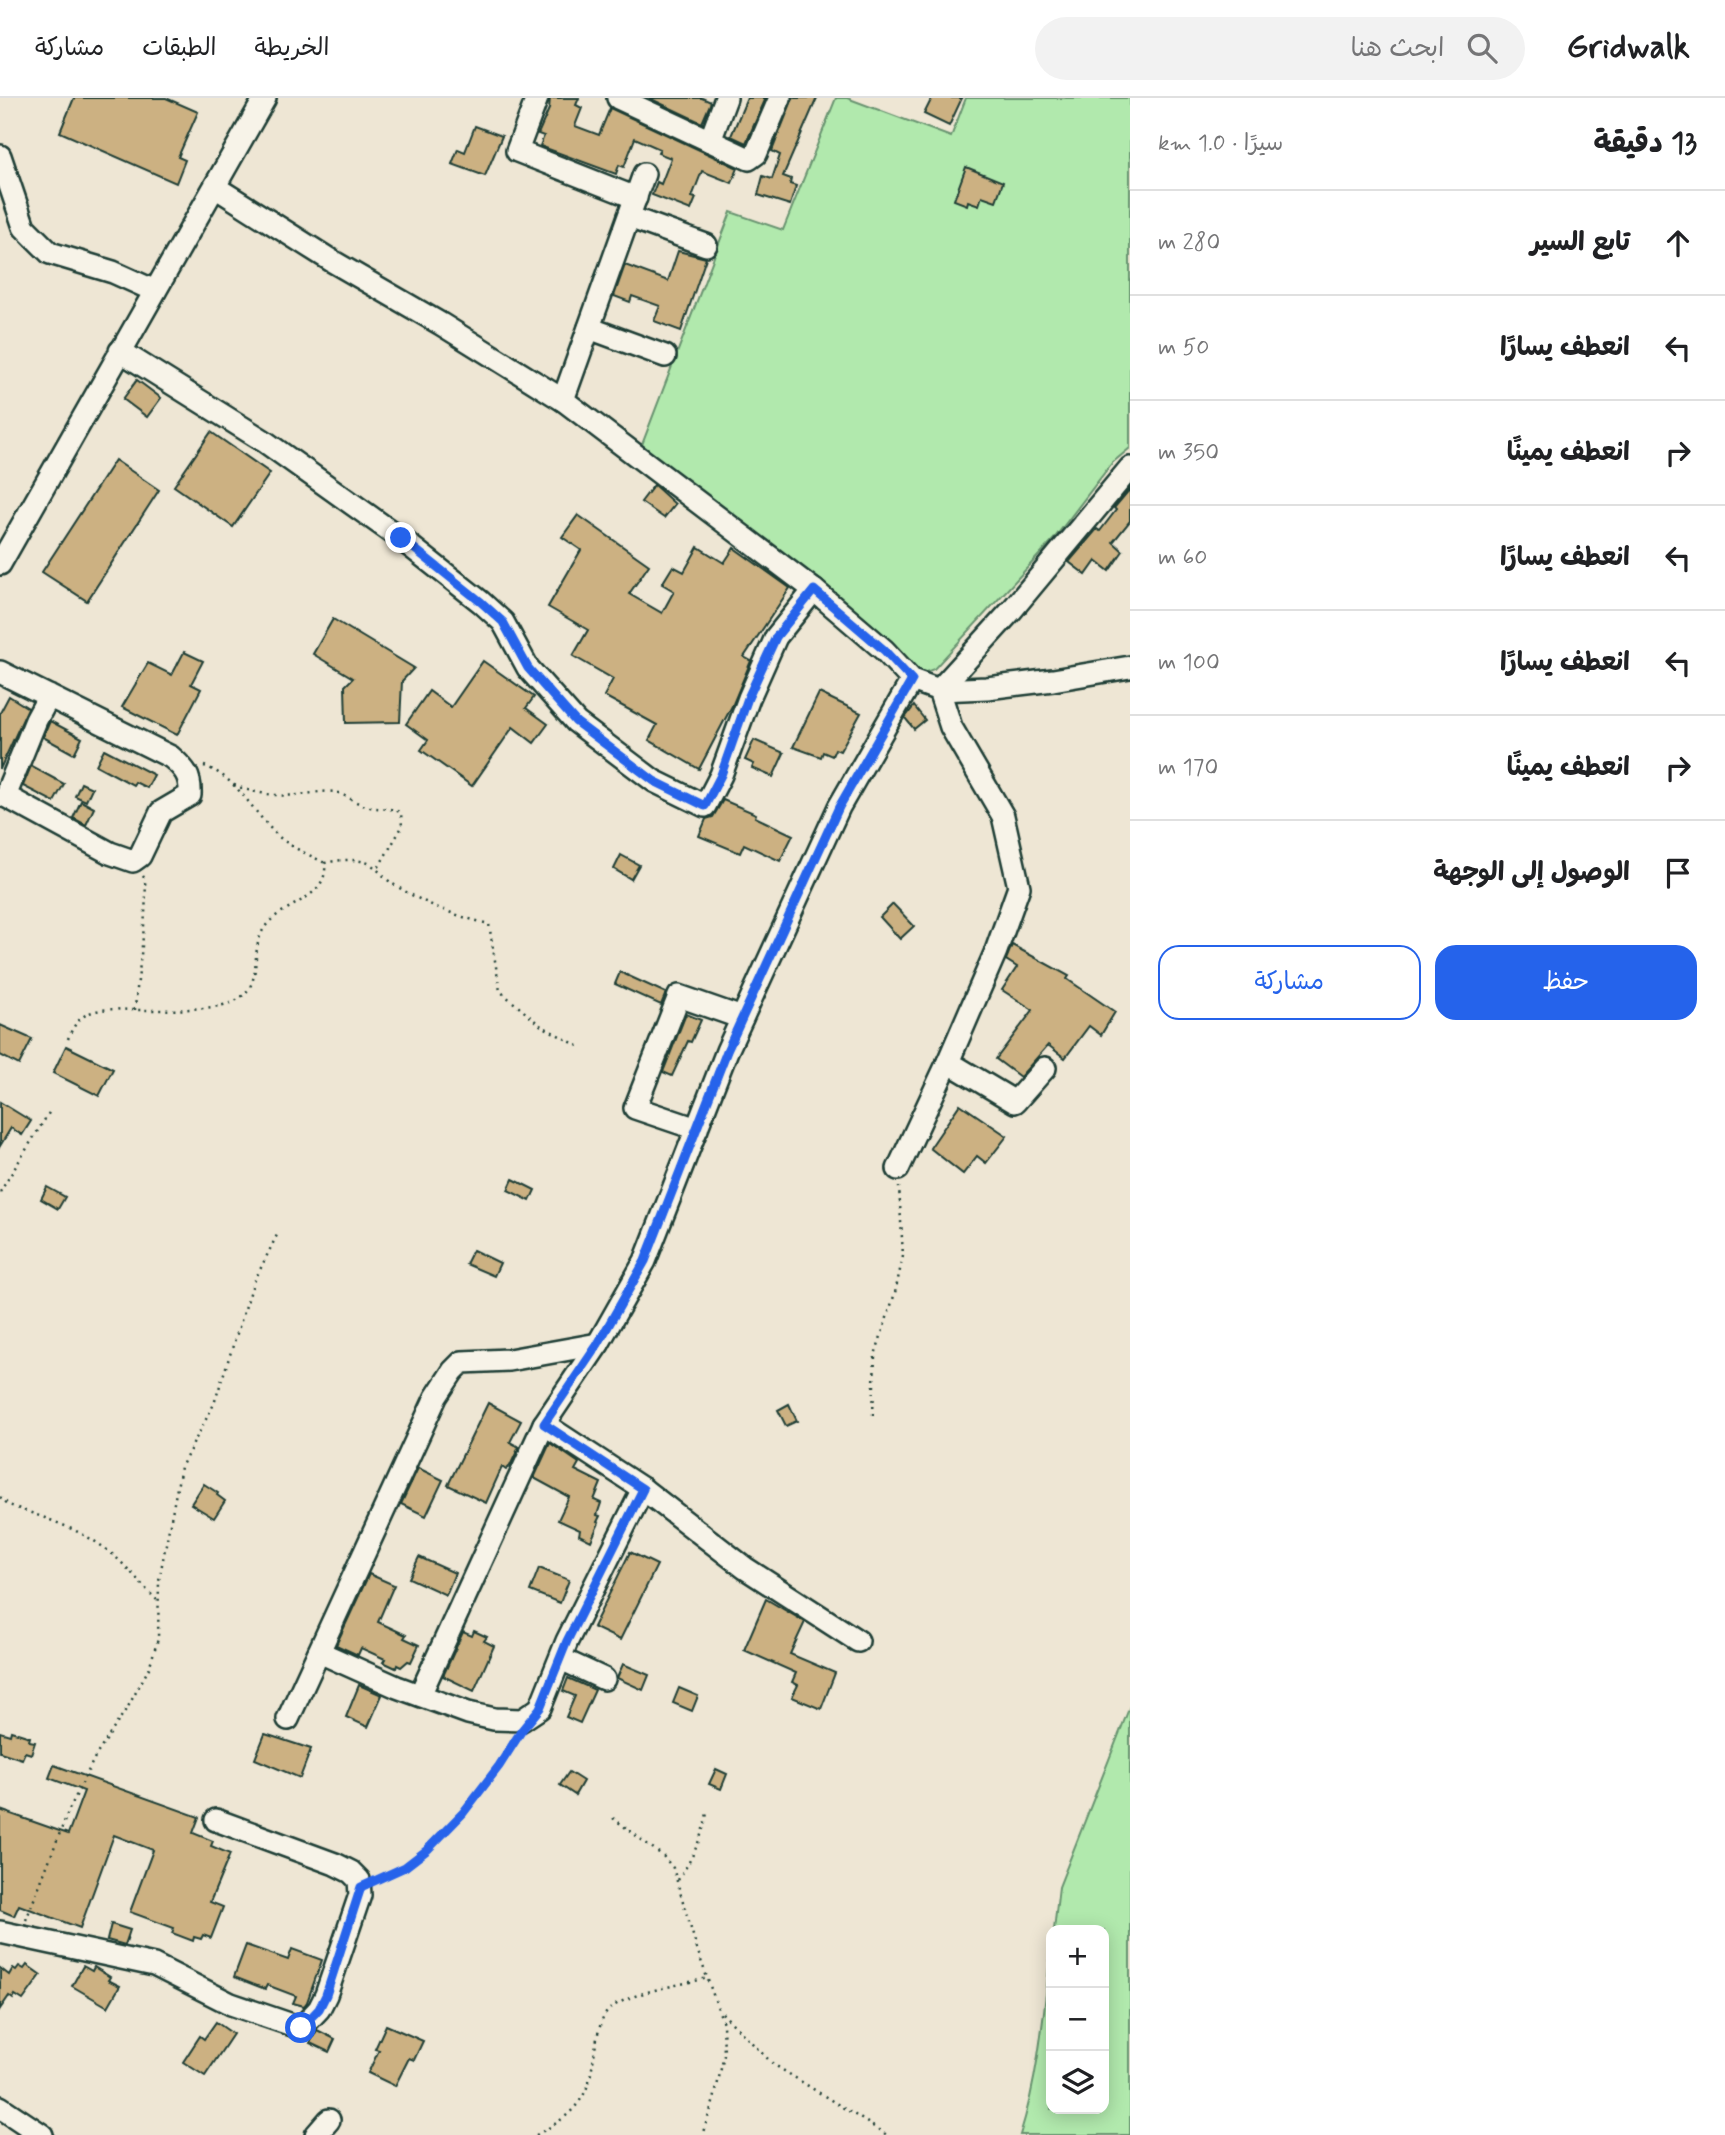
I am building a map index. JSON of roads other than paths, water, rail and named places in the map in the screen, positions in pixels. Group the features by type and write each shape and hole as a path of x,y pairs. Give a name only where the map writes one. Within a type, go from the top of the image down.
{"street":[{"path":"0,564 265,98"},
{"path":"537,98 517,151 706,245"},
{"path":"618,98 749,159 754,158 780,98"},
{"path":"710,141 726,98"},
{"path":"0,156 24,227 50,253 113,272 155,290"},
{"path":"564,400 644,174"},
{"path":"215,187 332,261 564,400 814,590 884,650 912,680 939,690 987,688 1130,667"},
{"path":"589,328 665,356"},
{"path":"120,351 264,442 401,538 503,622 528,668 576,722 654,781 705,806 721,775 748,698 776,637 814,590"},
{"path":"939,690 1011,611 1130,468"},
{"path":"0,672 49,696 171,757 184,768 191,781 190,795 161,812 140,856 133,861 110,853 7,797 36,720 49,696"},
{"path":"420,1695 544,1424 598,1344 645,1261 742,1018 839,807 912,680"},
{"path":"898,1169 996,951 1019,887 1003,816 951,727 939,690"},
{"path":"697,1129 635,1108 679,996 742,1018"},
{"path":"948,1062 1015,1102 1045,1068"},
{"path":"288,1719 436,1397 453,1371 462,1362 509,1360 598,1344"},
{"path":"544,1424 643,1489 745,1568 858,1641"},
{"path":"318,1652 468,1713 494,1719 522,1720 540,1708 547,1695 561,1659 643,1489"},
{"path":"561,1659 604,1679"},
{"path":"10,1934 154,1965 231,2004 301,2028 319,2009 326,1995 361,1887 359,1880 351,1872 335,1864 216,1820"},
{"path":"0,2107 42,2135"}]}
